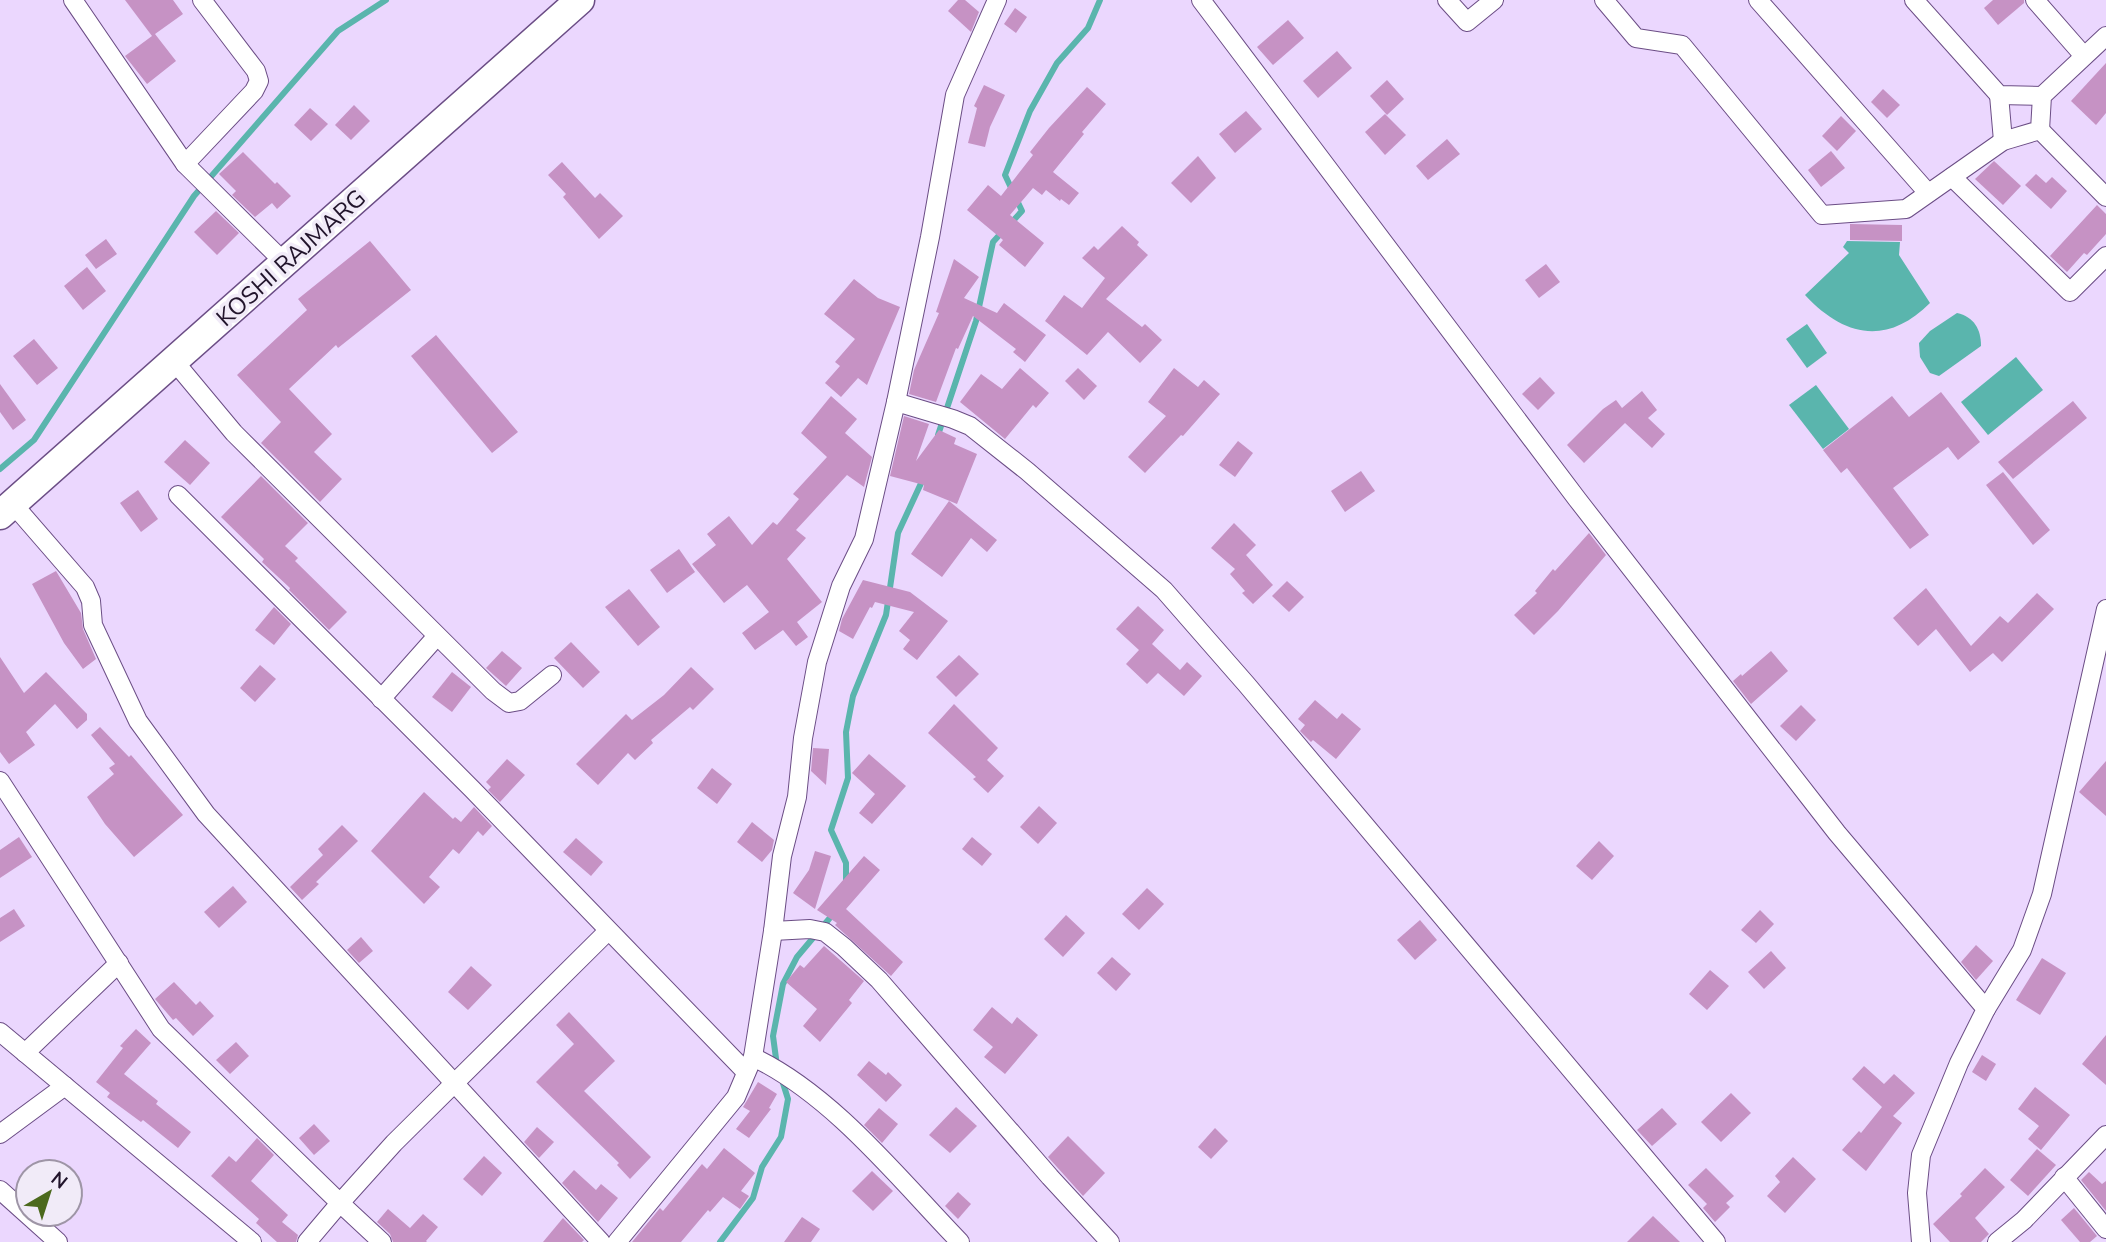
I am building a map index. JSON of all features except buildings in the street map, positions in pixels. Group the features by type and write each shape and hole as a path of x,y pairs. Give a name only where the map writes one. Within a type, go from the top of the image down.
{"main road":[{"name":"KOSHI RAJMARG","path":"6,510 580,0"}],"street":[{"path":"72,0 190,169 285,263"},
{"path":"190,169 254,91 259,81 256,71 202,0"},
{"path":"617,1242 736,1097 750,1065 773,932 782,856 797,797 803,738 817,662 841,586 864,539 896,402 956,95 997,0"},
{"path":"1201,0 1653,596 1838,832 1986,1009"},
{"path":"1447,0 1467,22 1494,0"},
{"path":"1604,0 1636,38 1682,45 1822,215 1906,209 2003,141 2040,130"},
{"path":"1758,0 1928,193"},
{"path":"1914,0 1999,95 2003,141"},
{"path":"2035,0 2084,56"},
{"path":"2106,36 2042,96 2040,130 2106,197"},
{"path":"1999,95 2042,96"},
{"path":"1952,177 2070,292 2106,256"},
{"path":"174,361 234,433 493,691 509,703 520,701 552,675"},
{"path":"896,402 970,426 1027,471 1164,590 1716,1242"},
{"path":"178,495 472,789 608,931 750,1065 779,1070 834,1111 960,1242"},
{"path":"6,510 85,587 91,601 93,625 138,721 206,814 601,1242"},
{"path":"1921,1242 1917,1193 1921,1155 1959,1063 1986,1009 2022,950 2042,894 2106,609"},
{"path":"381,699 437,636"},
{"path":"0,781 161,1029 382,1242"},
{"path":"307,1242 394,1143 608,931"},
{"path":"773,932 818,931 844,947 879,980 1110,1242"},
{"path":"25,1053 119,963"},
{"path":"0,1032 252,1242"},
{"path":"0,1134 65,1086"},
{"path":"1997,1242 2024,1220 2106,1135"},
{"path":"2064,1177 2106,1229"},
{"path":"0,1190 58,1242"}],"shaded area":[{"path":"1847,241 1900,242 1899,255 1930,303 1898,326 1866,331 1835,320 1820,309 1805,295 1849,253 1843,247"},
{"path":"1957,313 1968,317 1975,325 1980,334 1981,346 1939,376 1930,373 1920,357 1919,343 1930,331"},
{"path":"1807,324 1827,353 1807,368 1786,339"},
{"path":"2016,357 2043,390 1988,435 1961,402"},
{"path":"1816,385 1849,429 1823,449 1789,405"}],"waterway":[{"path":"0,469 34,440 194,196 338,31 386,0"},
{"path":"1011,223 1022,211 1005,175 1030,111 1057,63 1088,28 1100,0"},
{"path":"938,435 976,321 993,242 1003,231"},
{"path":"846,882 846,863 831,830 848,778 846,732 853,696 886,615 898,533 923,479"},
{"path":"777,1066 773,1036 783,984 797,957 834,913"},
{"path":"720,1242 753,1198 762,1167 781,1137 788,1099 782,1080"}]}
